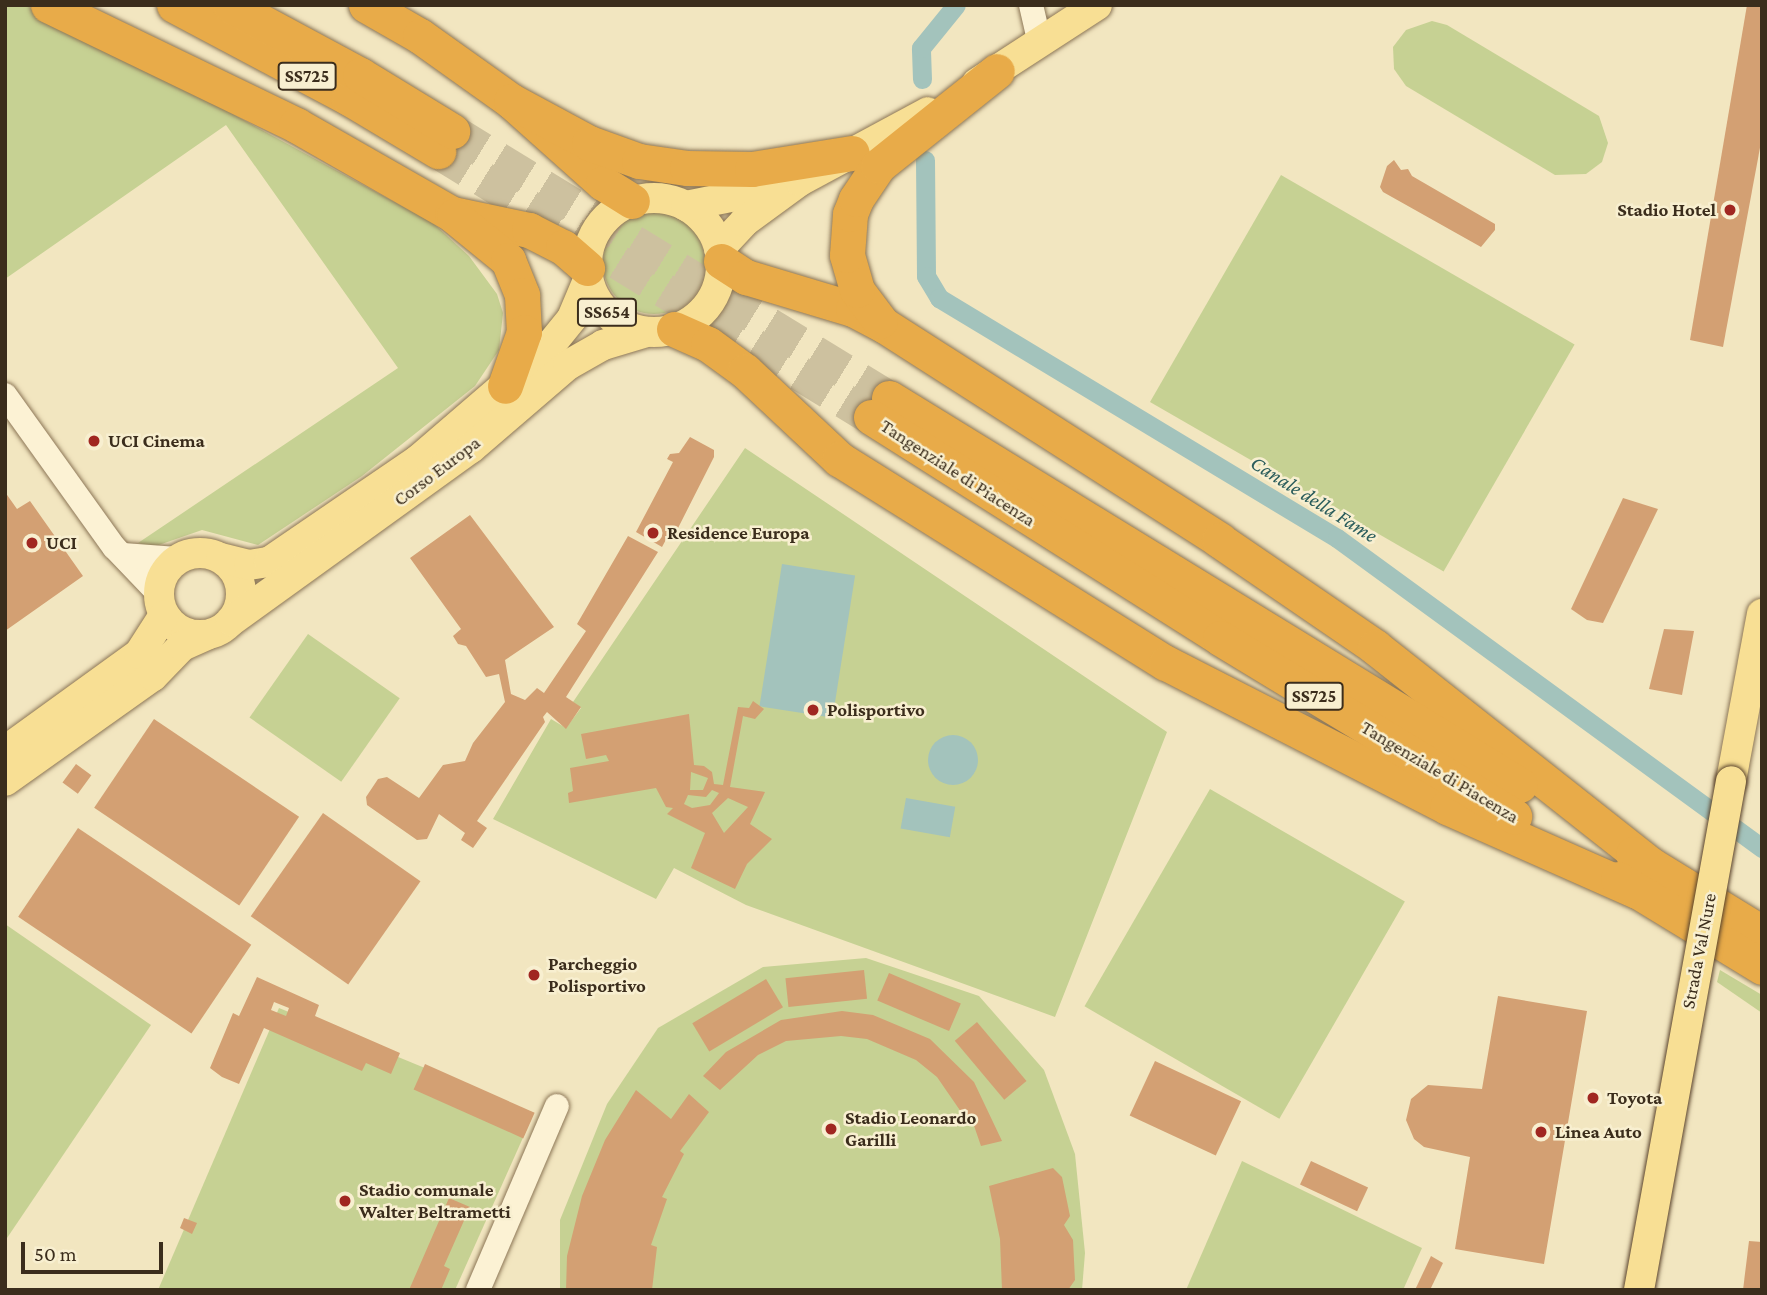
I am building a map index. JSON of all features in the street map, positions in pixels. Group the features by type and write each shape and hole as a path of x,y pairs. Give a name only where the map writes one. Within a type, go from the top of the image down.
{"highway":[{"path":"48,5 296,125 452,215 508,260 522,295 524,332 505,387"},
{"name":"SS725","path":"174,5 348,98 445,141 360,75 230,5"},
{"path":"366,5 421,36 511,101 603,183 632,201"},
{"path":"885,327 857,290 847,255 850,214 856,199 878,166 997,71"},
{"path":"511,101 589,143 639,161 687,169 752,169 852,153"},
{"path":"452,215 529,230 563,247 587,274"},
{"path":"720,255 746,277 842,305 885,327 1219,540 1376,647 1645,878"},
{"path":"660,330 708,344 745,372 839,459 1166,663 1447,807 1645,878"},
{"name":"Tangenziale di Piacenza","path":"880,407 1645,878 1762,967"},
{"name":"Tangenziale di Piacenza","path":"1645,878 1762,933"}],"main road":[{"name":"SS654","path":"587,274 594,296 616,320 660,330 694,319 709,303 719,283 720,255 744,222 800,181 997,71 1097,5"},
{"name":"SS654","path":"505,387 562,332 587,274 589,247 598,227 613,211 632,201 669,199 686,206 751,195 800,181"},
{"path":"686,206 707,224 720,255"},
{"name":"Corso Europa","path":"5,780 153,676 182,646 219,628 471,448 568,365 603,345 660,330"},
{"name":"Corso Europa","path":"221,558 249,565 282,555 418,460 505,387"},
{"path":"5,751 139,654 161,604 167,568 177,559 198,552 221,558 237,576 241,587 219,628 182,631 161,604"},
{"name":"Strada Val Nure","path":"1639,1290 1762,614"}],"street":[{"path":"1031,5 1040,44"},
{"path":"5,395 161,604"},
{"path":"123,555 177,559"},
{"path":"478,1290 557,1106"}],"green space":[{"path":"5,5 25,5 85,34 433,223 469,256 497,294 503,313 499,350 475,386 362,476 258,545 202,530 153,547 138,543 398,368 226,125 5,279"},
{"path":"1432,21 1447,25 1599,116 1608,143 1602,162 1586,174 1555,175 1406,86 1394,69 1393,47 1406,30"},
{"path":"1281,175 1575,344 1444,571 1150,402"},
{"path":"654,212 673,216 690,227 701,244 705,263 701,282 690,299 673,310 654,314 635,310 618,299 607,282 603,263 607,244 618,227 635,216"},
{"path":"745,448 1167,732 1055,1017 746,905 674,868 656,899 493,819 551,719 566,728 581,708 573,702"},
{"path":"308,634 400,698 341,782 249,718"},
{"path":"1210,789 1405,902 1279,1119 1084,1006"},
{"path":"5,924 151,1025 5,1241"},
{"name":"Stadio Leonardo Garilli","path":"866,958 979,996 1044,1070 1075,1154 1085,1253 1082,1290 560,1290 560,1220 607,1104 658,1028 763,967"},
{"path":"1720,970 1762,995 1762,1013 1717,982"},
{"name":"Stadio comunale Walter Beltrametti","path":"279,1008 534,1113 455,1290 158,1290"},
{"path":"1242,1161 1422,1248 1403,1290 1186,1290"}],"water":[{"path":"782,564 855,576 833,718 759,706"},
{"path":"953,735 971,742 978,760 971,778 953,785 935,778 928,760 935,742"},
{"path":"906,798 955,807 950,837 901,829"}],"building":[{"name":"Stadio Hotel","path":"1747,5 1762,5 1762,137 1723,347 1690,340"},
{"path":"1394,160 1401,170 1408,169 1412,176 1495,224 1495,230 1481,247 1383,192 1380,187 1387,166"},
{"path":"690,437 714,450 714,457 675,534 669,534 662,547 636,532 673,462 667,459 670,454 679,453"},
{"name":"UCI","path":"5,492 17,509 30,501 83,576 5,631"},
{"path":"1623,498 1658,509 1603,623 1587,620 1571,609"},
{"path":"470,515 554,627 505,660 511,694 525,700 537,688 544,693 586,631 577,624 628,536 658,552 566,697 581,707 566,729 547,712 543,717 545,722 477,821 487,828 473,848 461,840 465,833 439,814 427,839 417,840 367,805 366,797 378,779 387,777 419,798 443,765 465,761 473,743 505,702 499,674 486,677 466,646 458,644 453,636 461,629 410,558"},
{"path":"1664,629 1694,631 1682,695 1649,689"},
{"path":"753,701 764,709 755,719 743,716 730,787 765,792 750,824 772,839 747,864 735,889 691,868 705,833 667,814 673,808 666,807 656,788 569,803 568,793 573,791 570,768 609,761 606,755 586,759 581,734 689,714 694,765 704,766 712,772 714,784 723,785 738,707 749,708","holes":["691,772 708,778 703,790 690,790","712,790 719,793 710,805 692,808 684,804 688,795 706,797","728,798 748,807 724,833 712,813"]},
{"path":"154,719 299,817 239,906 94,808"},
{"path":"76,764 91,775 78,794 62,783"},
{"path":"323,813 420,881 348,984 251,916"},
{"path":"78,828 251,945 191,1034 18,917"},
{"path":"864,970 867,999 788,1007 785,978"},
{"path":"889,973 961,1003 949,1031 877,1001"},
{"path":"257,977 319,1005 315,1016 400,1053 391,1074 366,1063 362,1071 264,1028 239,1084 210,1068 233,1013 239,1016","holes":["274,1002 289,1008 286,1016 271,1010"]},
{"path":"766,979 783,1007 709,1052 692,1023"},
{"path":"1498,996 1587,1011 1544,1264 1455,1249 1470,1157 1424,1147 1414,1139 1406,1120 1411,1099 1428,1085 1482,1089"},
{"path":"842,1011 873,1015 930,1039 974,1082 1002,1141 981,1146 972,1120 968,1122 937,1077 916,1060 867,1039 841,1036 786,1041 758,1055 720,1090 703,1076 726,1052 781,1020"},
{"path":"977,1022 1026,1081 1004,1100 955,1041"},
{"path":"1155,1061 1241,1101 1216,1156 1130,1115"},
{"path":"425,1064 535,1113 523,1138 414,1090"},
{"path":"636,1090 671,1119 689,1094 709,1112 680,1151 684,1154 662,1197 667,1199 651,1245 657,1247 652,1290 566,1290 567,1256 582,1196 605,1140"},
{"path":"1311,1161 1368,1188 1357,1211 1300,1185"},
{"path":"1053,1168 1062,1177 1070,1216 1064,1225 1073,1240 1075,1280 1068,1290 1002,1290 1000,1239 989,1186"},
{"path":"449,1198 470,1207 444,1266 450,1269 441,1290 409,1290"},
{"path":"184,1218 197,1223 192,1234 180,1228"},
{"path":"1749,1241 1762,1242 1762,1290 1743,1290"},
{"path":"1431,1256 1443,1263 1430,1290 1415,1290"}],"waterway":[{"path":"922,79 921,48 956,5"},
{"name":"Canale della Fame","path":"925,160 926,276 939,298 1337,538 1762,848"}],"tunnel":[{"path":"452,131 889,398"},
{"path":"438,151 871,417"}],"place":[{"name":"Stadio Hotel","path":"1730,210"},
{"name":"UCI Cinema","path":"94,441"},
{"name":"Residence Europa","path":"653,533"},
{"name":"UCI","path":"32,543"},
{"name":"Polisportivo","path":"813,710"},
{"name":"Parcheggio Polisportivo","path":"534,975"},
{"name":"Toyota","path":"1593,1098"},
{"name":"Stadio Leonardo Garilli","path":"831,1129"},
{"name":"Linea Auto","path":"1541,1132"},
{"name":"Stadio comunale Walter Beltrametti","path":"345,1201"}]}
